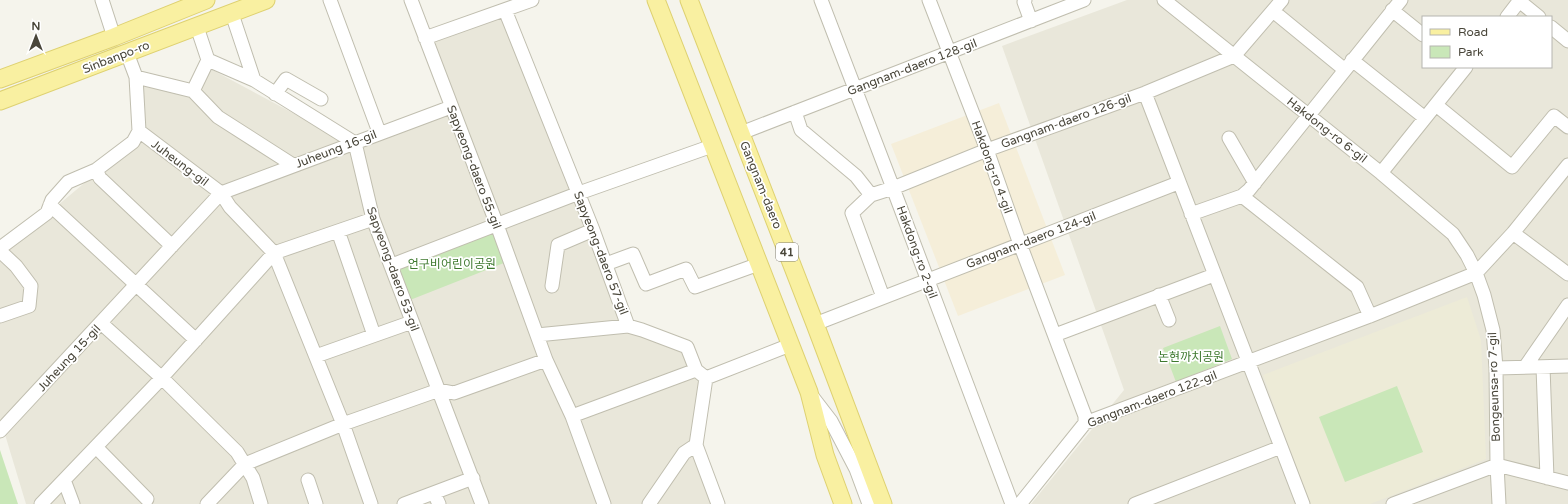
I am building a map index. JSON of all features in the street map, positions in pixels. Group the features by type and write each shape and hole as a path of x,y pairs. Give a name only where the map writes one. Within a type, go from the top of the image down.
{"main road":[{"name":"Sinbanpo-ro","path":"0,79 114,37 206,0"},
{"name":"Sinbanpo-ro","path":"0,101 266,0"},
{"name":"41","path":"656,0 809,392 825,455 844,504"},
{"name":"Gangnam-daero","path":"689,0 883,504"}],"street":[{"path":"102,0 114,37"},
{"path":"330,0 379,132"},
{"name":"Sapyeong-daero 55-gil","path":"411,0 497,225 546,360 572,416 604,504"},
{"path":"425,38 532,0"},
{"name":"Hakdong-ro 2-gil","path":"820,0 855,88 1012,504"},
{"name":"Hakdong-ro 4-gil","path":"929,0 987,150 1020,244 1055,334 1085,416 1085,423"},
{"path":"1025,0 1024,2 1031,21"},
{"name":"Gangnam-daero 128-gil","path":"740,133 855,88 949,54 1084,0"},
{"name":"Hakdong-ro 6-gil","path":"1164,0 1381,173 1453,234 1476,273"},
{"name":"Gangnam-daero 126-gil","path":"871,195 893,188 987,150 1145,92 1234,56 1282,0"},
{"path":"1508,16 1519,0 1538,16"},
{"path":"1191,214 1242,196 1249,190 1397,5 1422,34"},
{"name":"Sapyeong-daero 57-gil","path":"505,10 594,230 628,326 687,347 701,374 696,445 718,504"},
{"path":"1273,11 1348,65 1426,118"},
{"path":"232,14 254,80"},
{"path":"193,91 208,60 197,27"},
{"path":"1552,28 1568,41"},
{"path":"0,316 29,306 31,286 16,266 0,249 47,213 52,200 68,182 96,170 133,142 139,130 136,77 128,53"},
{"path":"208,60 254,80 355,143"},
{"path":"1381,173 1464,68"},
{"path":"136,77 193,91 218,116 293,165"},
{"path":"276,94 286,79 321,99"},
{"name":"Gangnam-daero 126-gil","path":"1145,92 1178,183"},
{"path":"1436,105 1512,167 1554,116 1568,127"},
{"name":"Juheung 16-gil","path":"221,193 451,106"},
{"path":"795,112 801,130 856,176 871,195 852,213 883,298"},
{"name":"Juheung-gil","path":"139,130 221,193 230,207 274,253 343,424 371,504"},
{"path":"1229,138 1255,183"},
{"name":"Sapyeong-daero 53-gil","path":"355,143 374,219 482,504"},
{"path":"392,265 579,194 712,146"},
{"path":"96,170 100,178 172,246"},
{"name":"Gangnam-daero 122-gil","path":"1020,504 1085,423 1370,316 1476,273 1566,174"},
{"path":"1178,183 1303,504"},
{"name":"Gangnam-daero 124-gil","path":"815,324 1178,183"},
{"name":"Juheung 15-gil","path":"0,431 221,193"},
{"path":"1242,196 1357,287 1370,316"},
{"path":"50,205 196,340"},
{"path":"41,504 162,378 274,253 374,219"},
{"path":"552,286 558,245 594,230"},
{"path":"338,231 374,336"},
{"path":"1513,233 1568,274"},
{"path":"606,264 633,254 646,284 686,269 694,287 759,264"},
{"name":"Bongeunsa-ro 7-gil","path":"1476,273 1484,295 1493,330 1496,368 1496,465 1499,504"},
{"path":"1055,334 1214,275"},
{"path":"1159,295 1169,320"},
{"path":"1524,367 1568,305"},
{"path":"316,356 412,322"},
{"path":"101,323 162,378 237,452 253,478 261,504"},
{"path":"537,334 628,326"},
{"path":"572,416 790,345"},
{"path":"207,504 245,464 343,424 439,390 454,393 546,360"},
{"path":"1496,368 1568,366"},
{"path":"1543,367 1547,478"},
{"path":"809,392 831,421 856,469 869,504"},
{"path":"649,504 684,452 696,445"},
{"path":"96,447 147,499"},
{"path":"1134,504 1281,447"},
{"path":"1393,504 1496,465 1568,483"},
{"path":"404,504 436,498 472,478"},
{"path":"64,480 73,504"},
{"path":"308,480 316,504"}],"shaded area":[{"path":"1127,0 1568,0 1568,504 1031,504 1124,390 1002,46"},
{"path":"503,16 630,324 682,352 700,382 693,454 711,504 26,504 0,418 0,254 139,137 139,80 194,97 207,67 349,143 456,104 433,42"},
{"path":"999,103 1065,275 958,316 891,144"},
{"path":"1467,297 1481,340 1486,459 1370,504 1310,504 1263,375"}],"green space":[{"name":"언구비어린이공원","path":"497,228 509,261 405,302 392,269"},
{"name":"논현까치공원","path":"1220,326 1232,359 1176,382 1163,348"},
{"path":"1397,386 1423,452 1345,482 1319,417"},
{"path":"0,450 18,504 0,504"}]}
